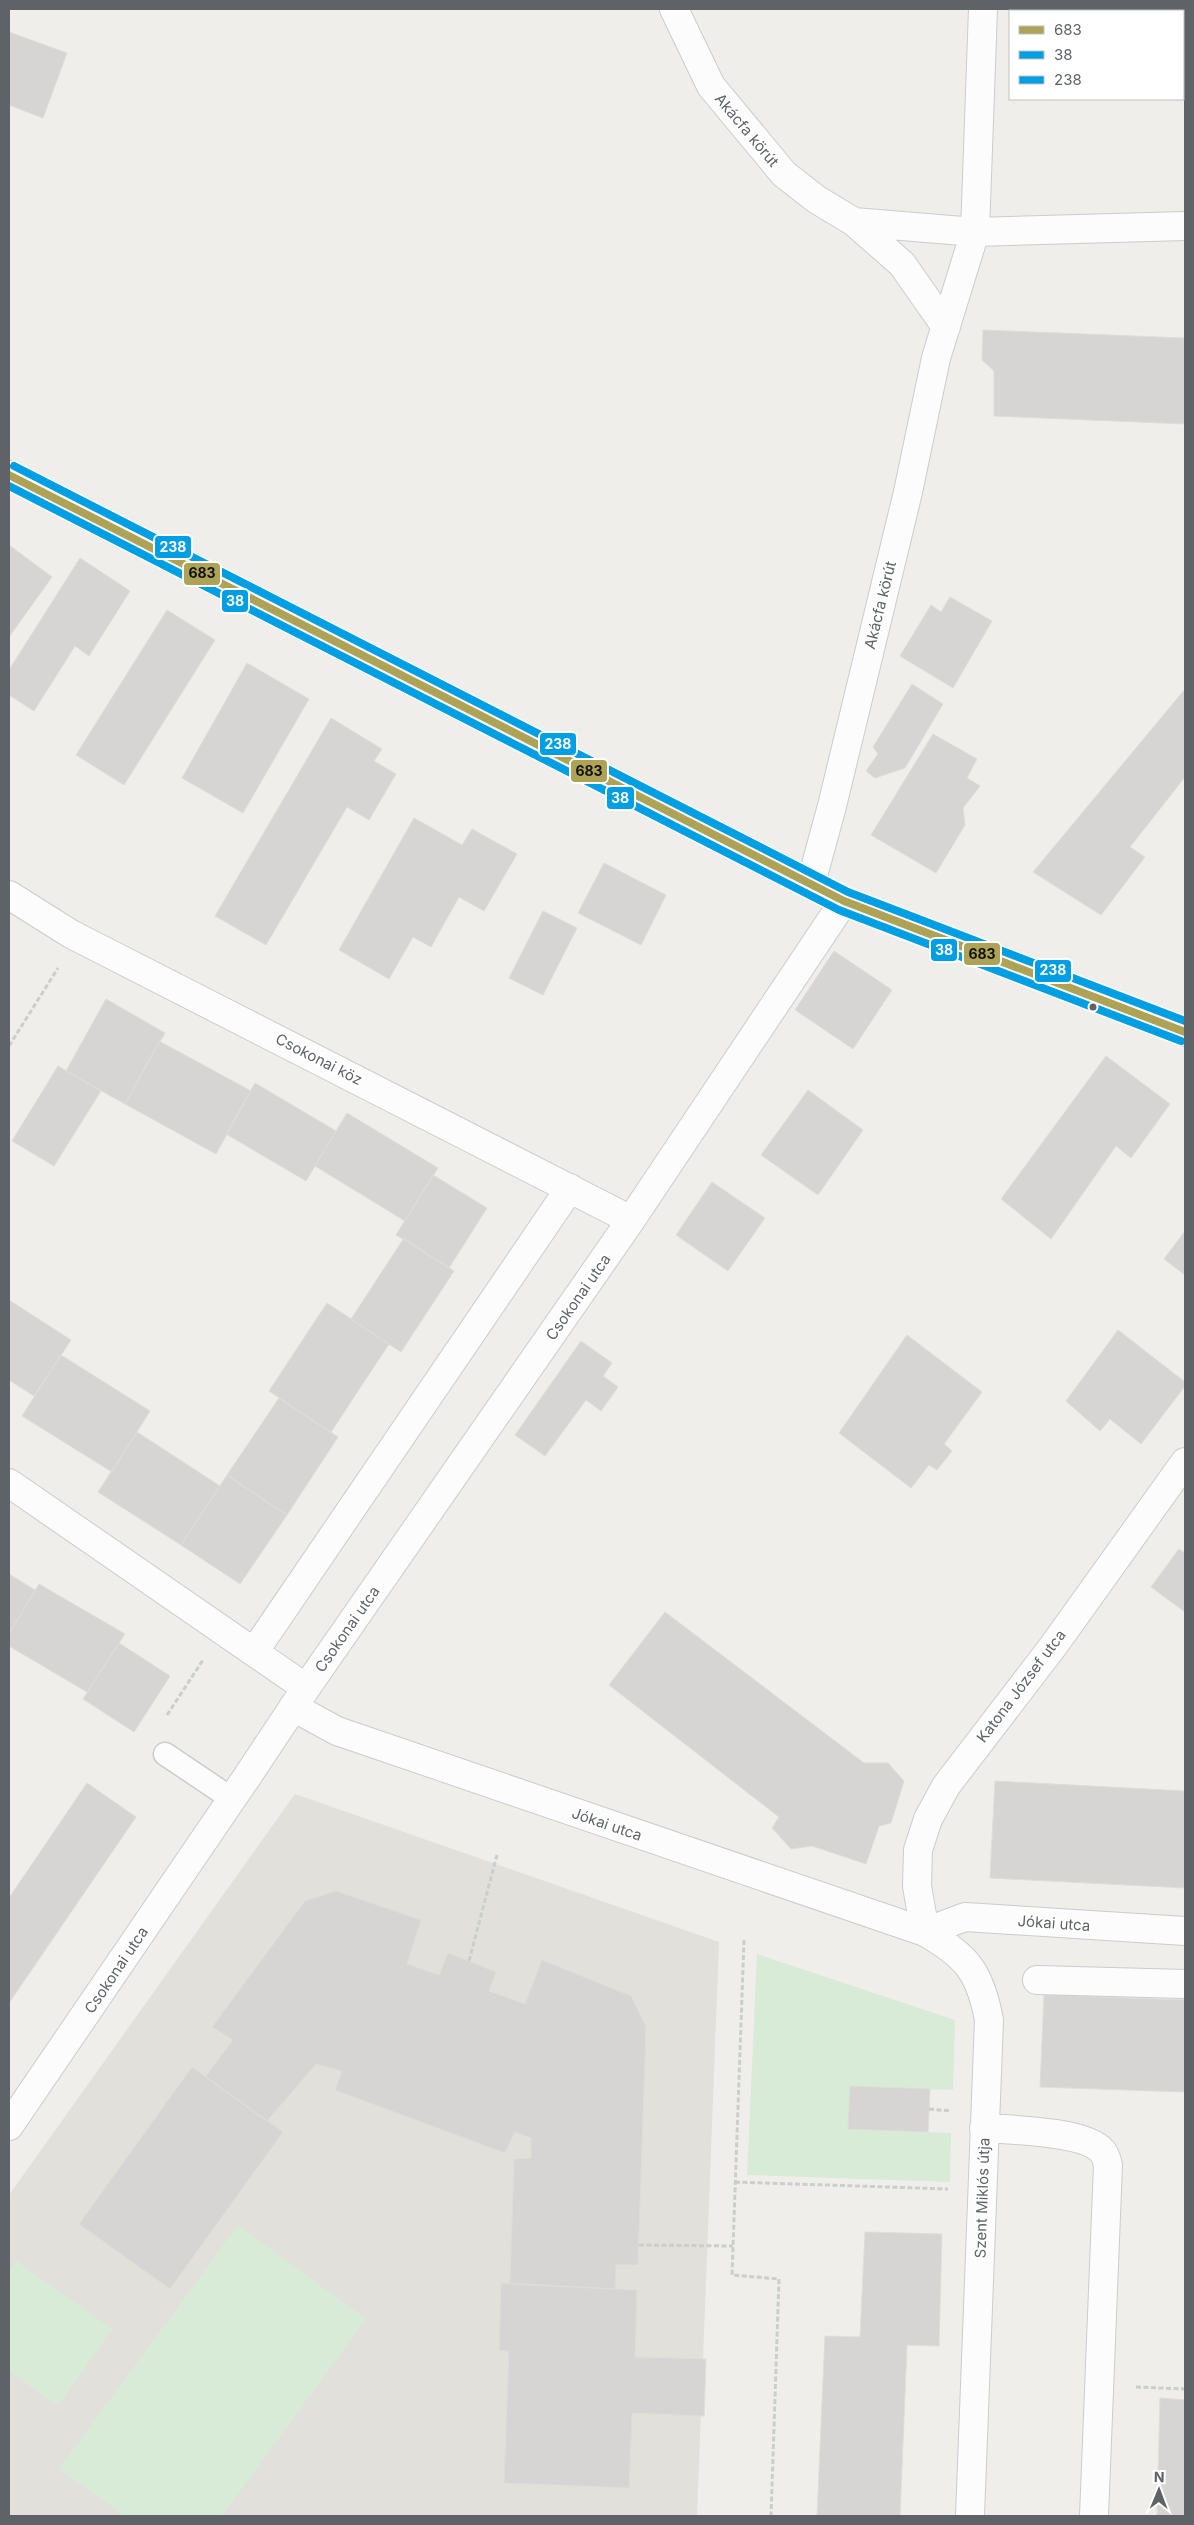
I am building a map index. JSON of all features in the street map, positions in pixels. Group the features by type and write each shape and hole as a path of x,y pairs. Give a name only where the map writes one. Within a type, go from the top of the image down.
{"street":[{"name":"Akácfa körút","path":"674,9 711,86 784,174 816,199 854,222 902,264 946,326"},
{"name":"Akácfa körút","path":"811,883 832,806 908,492 936,358 975,232 983,9"},
{"name":"Akácfa körút","path":"854,222 975,232 1185,226"},
{"path":"9,474 844,901 1185,1032"},
{"name":"Csokonai köz","path":"9,895 71,934 631,1220"},
{"name":"Csokonai utca","path":"9,2126 232,1799 299,1697 631,1220 844,901"},
{"path":"254,1652 570,1188"},
{"name":"Katona József utca","path":"925,1932 917,1886 918,1850 928,1819 946,1786 1054,1645 1185,1462"},
{"name":"Csokonai utca","path":"9,1483 254,1652 299,1697"},
{"name":"Jókai utca","path":"299,1697 337,1731 925,1932 948,1946 969,1966 983,1990 989,2020 984,2128"},
{"name":"Jókai utca","path":"925,1932 965,1917 1185,1931"},
{"path":"1037,1980 1185,1984"},
{"name":"Szent Miklós útja","path":"970,2516 984,2128 1061,2134 1090,2143 1103,2151 1108,2166 1094,2516"}],"lane":[{"path":"165,1754 232,1799"}],"path":[{"path":"9,1046 60,965"},
{"path":"167,1715 206,1655"},
{"path":"469,1961 497,1854"},
{"path":"744,1940 732,2275 779,2279 771,2516"},
{"path":"735,2182 957,2189"},
{"path":"639,2245 733,2246"},
{"path":"1135,2386 1185,2389"}],"shaded area":[{"path":"295,1794 719,1942 697,2516 9,2516 9,2195"}],"green space":[{"path":"757,1954 955,2020 953,2090 850,2086 848,2129 951,2133 950,2182 747,2175"},
{"path":"238,2225 366,2319 222,2516 125,2516 59,2469"},
{"path":"16,2261 112,2329 58,2406 9,2371 9,2271"}],"building":[{"path":"9,32 67,53 43,118 9,105"},
{"path":"983,330 1185,338 1185,424 994,416 994,371 982,360"},
{"path":"9,545 52,577 9,637"},
{"path":"80,558 130,591 89,656 75,646 34,711 9,695 9,670"},
{"path":"950,597 992,621 953,688 900,656 931,605 941,612"},
{"path":"167,610 215,640 124,785 76,755"},
{"path":"247,663 309,699 243,813 182,778"},
{"path":"912,684 943,704 905,768 875,778 866,771 878,754 873,747"},
{"path":"1185,689 1185,777 1130,847 1145,857 1101,915 1033,872"},
{"path":"331,718 382,749 374,761 396,774 369,820 347,807 266,945 215,916"},
{"path":"933,734 977,759 967,778 980,786 963,808 965,825 936,873 871,835"},
{"path":"414,818 462,845 472,829 517,854 484,911 459,897 431,947 413,937 389,979 339,950"},
{"path":"604,863 666,895 641,945 578,913"},
{"path":"543,911 577,928 543,995 509,978"},
{"path":"834,951 892,990 853,1049 795,1010"},
{"path":"106,999 165,1033 125,1104 66,1071"},
{"path":"159,1041 251,1091 216,1154 125,1104"},
{"path":"1106,1056 1170,1104 1131,1158 1116,1146 1051,1239 1001,1199"},
{"path":"58,1066 101,1091 54,1166 12,1141"},
{"path":"255,1083 336,1131 306,1181 226,1134"},
{"path":"808,1090 863,1130 818,1195 761,1155"},
{"path":"347,1113 438,1168 405,1221 315,1166"},
{"path":"433,1175 487,1208 449,1268 396,1235"},
{"path":"712,1182 765,1218 728,1271 676,1235"},
{"path":"1185,1231 1185,1275 1164,1259"},
{"path":"404,1238 454,1271 401,1352 351,1319"},
{"path":"9,1300 71,1340 34,1396 9,1380"},
{"path":"327,1303 389,1344 331,1432 269,1391"},
{"path":"1118,1330 1185,1382 1185,1386 1141,1444 1110,1419 1100,1431 1066,1401"},
{"path":"907,1335 982,1392 944,1444 952,1451 937,1470 929,1465 911,1488 839,1433"},
{"path":"581,1341 612,1363 603,1376 618,1387 601,1411 586,1400 545,1456 515,1435"},
{"path":"61,1355 150,1411 112,1472 22,1416"},
{"path":"279,1398 338,1437 287,1515 227,1475"},
{"path":"137,1432 220,1486 181,1545 98,1492"},
{"path":"227,1475 287,1515 240,1584 181,1545"},
{"path":"1179,1549 1185,1553 1185,1612 1151,1587"},
{"path":"9,1574 35,1590 9,1634"},
{"path":"39,1584 125,1634 87,1692 9,1646 9,1634"},
{"path":"665,1612 864,1763 888,1763 904,1781 891,1823 879,1826 866,1864 812,1846 791,1849 772,1828 779,1817 609,1685"},
{"path":"119,1643 170,1676 134,1732 83,1699"},
{"path":"995,1781 1185,1791 1185,1888 990,1878"},
{"path":"87,1783 136,1817 9,2003 9,1898"},
{"path":"336,1891 421,1920 407,1964 439,1975 448,1953 496,1972 489,1991 525,2004 542,1960 631,1996 646,2027 638,2265 616,2265 615,2289 510,2284 514,2159 531,2158 531,2138 515,2132 505,2153 335,2090 342,2071 316,2064 267,2121 205,2077 233,2040 212,2027 305,1901"},
{"path":"1044,1995 1185,2000 1185,2092 1040,2087"},
{"path":"192,2067 283,2132 170,2289 79,2224"},
{"path":"850,2086 930,2089 928,2132 848,2129"},
{"path":"865,2232 942,2234 939,2346 907,2345 900,2516 817,2516 825,2336 860,2337"},
{"path":"501,2283 637,2290 635,2357 706,2359 704,2416 632,2413 629,2488 504,2483 509,2351 499,2350"},
{"path":"1160,2398 1185,2400 1185,2516 1157,2516"}],"transit line":[{"name":"238","path":"14,466 848,892 1185,1021"},
{"name":"683","path":"9,475 844,901 1185,1032"},
{"name":"38","path":"9,486 839,910 1181,1041"}]}
